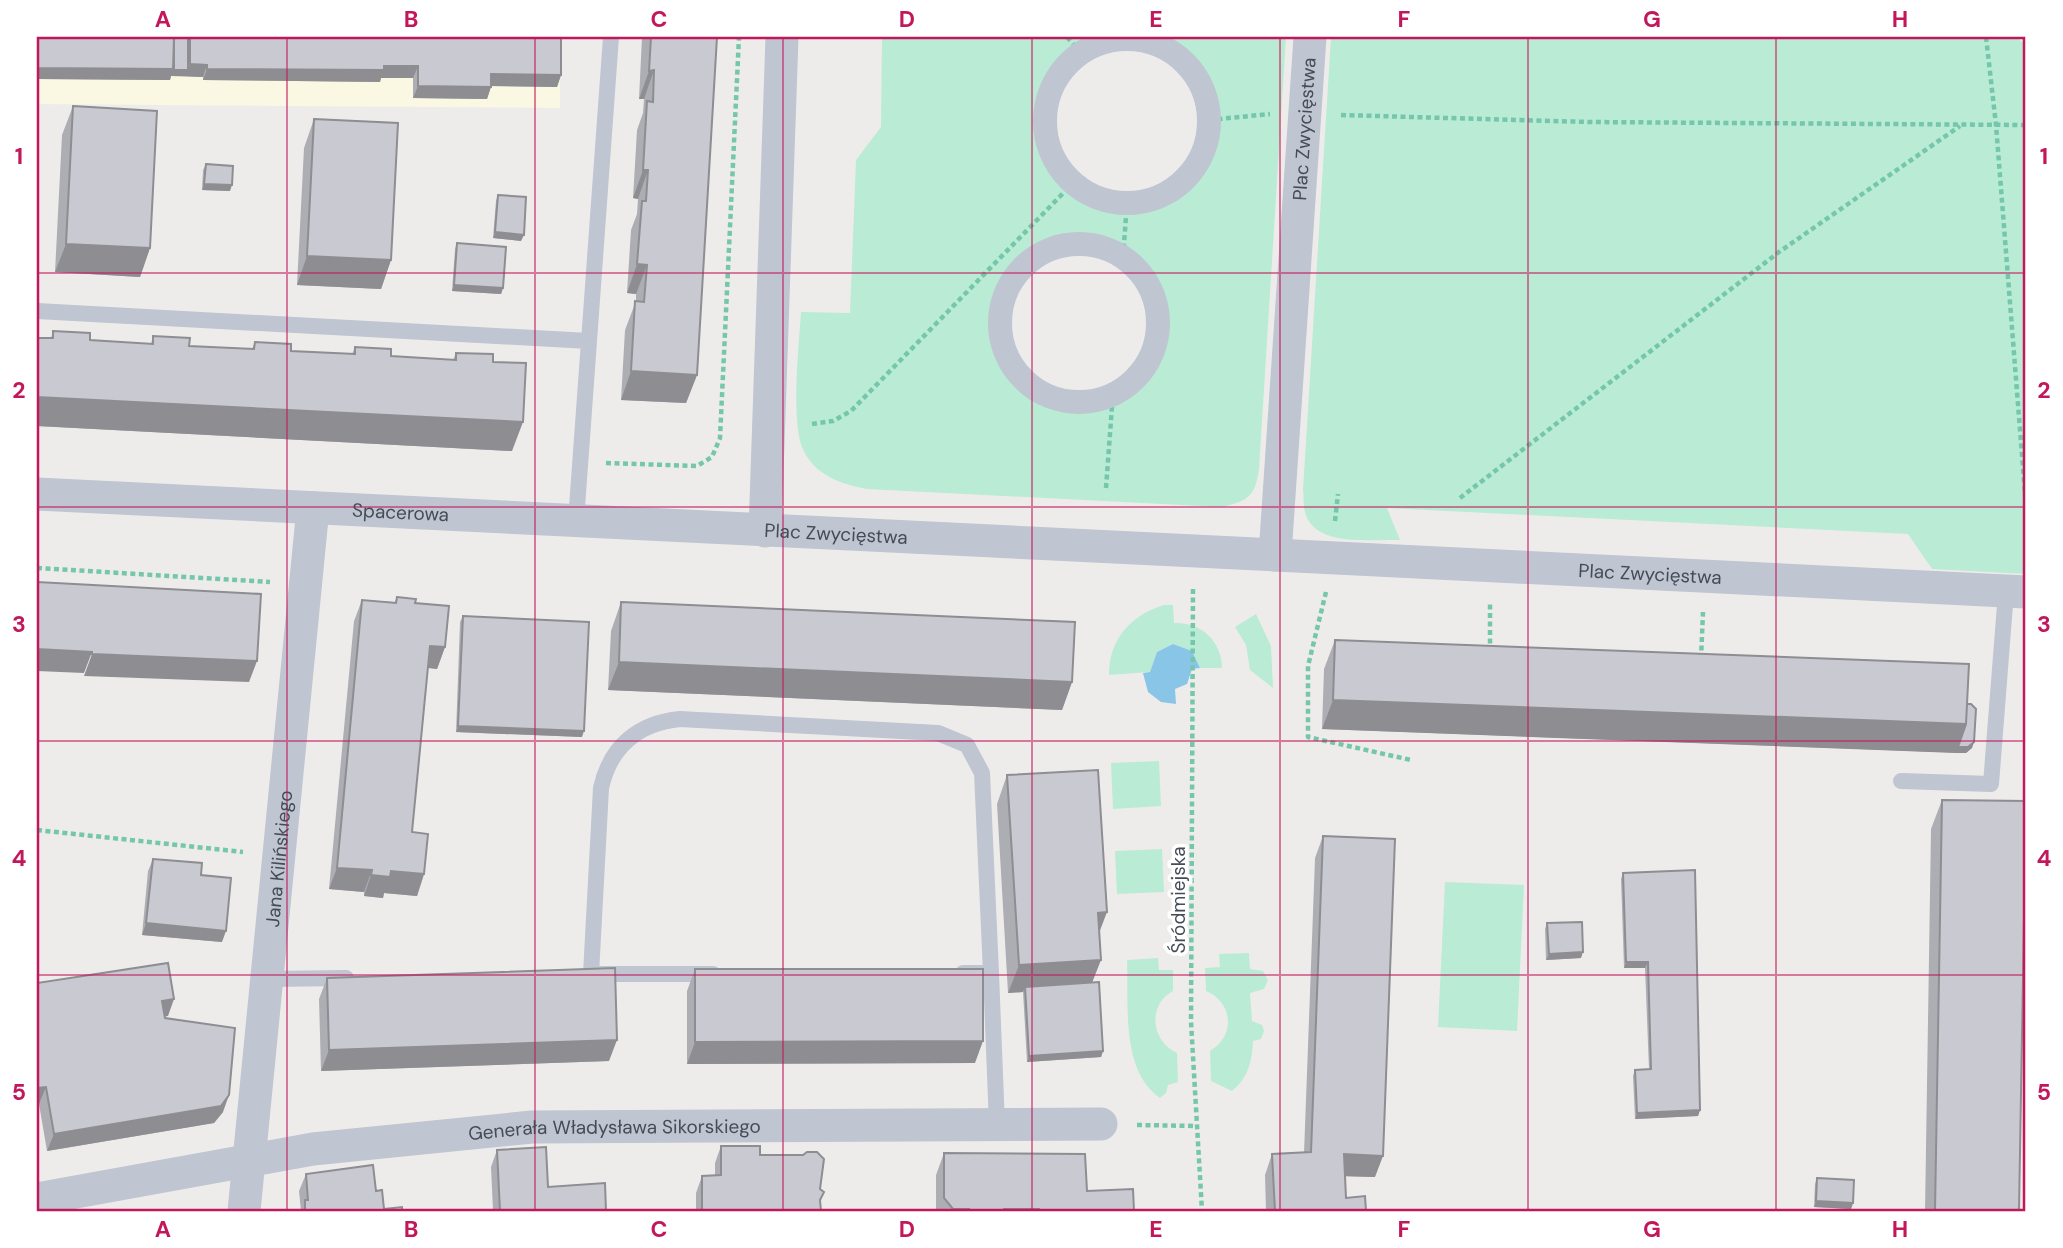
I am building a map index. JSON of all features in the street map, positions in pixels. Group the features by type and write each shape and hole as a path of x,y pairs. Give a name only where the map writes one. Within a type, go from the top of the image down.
{"street":[{"name":"Plac Zwycięstwa","path":"782,37 765,530 2016,592"},
{"name":"Plac Zwycięstwa","path":"1275,555 1310,37"},
{"path":"1130,39 1166,42 1182,60 1196,77 1206,98 1209,120 1203,152 1186,178 1159,196 1127,203 1098,198 1073,183 1059,166 1049,147 1045,115 1049,95 1074,45 1130,39"},
{"path":"1065,245 1099,246 1123,257 1136,267 1150,288 1157,311 1155,344 1144,367 1127,385 1113,393 1097,400 1071,401 1038,390 1025,380 1009,359 1003,343 1000,317 1004,300 1015,277 1041,254 1065,245"},
{"name":"Spacerowa","path":"37,494 765,530"},
{"name":"Jana Kilińskiego","path":"244,1211 313,508"},
{"name":"Generała Władysława Sikorskiego","path":"37,1199 370,1142 532,1127 1101,1124"}],"lane":[{"path":"576,521 611,37"},
{"path":"37,311 589,341"},
{"path":"1901,781 1991,784 2016,592"},
{"path":"729,974 584,974 601,788 611,758 631,736 664,721 680,719 938,733 967,745 982,773 997,1125"},
{"path":"950,973 991,973"},
{"path":"268,979 363,978"}],"path":[{"path":"580,462 687,468 707,462 718,447 722,418 739,37"},
{"path":"1986,37 1996,125 2026,506"},
{"path":"1209,120 1268,114 1306,114 1589,122 2026,125"},
{"path":"1460,498 1779,252 1961,125"},
{"path":"812,424 833,421 851,411 1073,183"},
{"path":"1123,257 1127,203"},
{"path":"1107,488 1113,393"},
{"path":"37,568 282,583"},
{"name":"Śródmiejska","path":"1194,589 1191,1022 1202,1211"},
{"path":"1490,596 1490,664"},
{"path":"1701,662 1703,607"},
{"path":"1318,618 1308,666 1308,737 1410,760"},
{"path":"37,830 279,856"},
{"path":"1101,1124 1196,1126"}],"shaded area":[{"path":"37,37 560,37 560,108 37,104"}],"green space":[{"path":"882,37 1286,37 1259,469 1255,486 1249,496 1221,507 867,489 829,477 813,465 802,447 797,419 801,312 850,313 856,160 881,127","holes":["1122,40 1158,45 1185,62 1201,87 1208,117 1204,147 1190,174 1165,194 1130,203 1096,198 1070,182 1053,157 1046,129 1049,99 1063,72 1087,51","1074,244 1110,251 1136,268 1151,292 1157,320 1154,348 1141,373 1118,392 1087,401 1052,397 1026,382 1009,358 1002,330 1004,301 1017,275 1040,255"]},
{"path":"1331,37 2016,37 2026,45 2026,574 1932,569 1908,534 1387,508 1400,540 1345,539 1320,531 1311,523 1305,512 1303,490"},
{"path":"1164,605 1173,605 1174,623 1193,626 1208,635 1218,649 1222,668 1200,668 1192,651 1173,644 1157,652 1150,672 1109,675 1113,650 1124,630 1141,615"},
{"path":"1256,614 1271,646 1273,688 1250,670 1246,645 1235,627"},
{"path":"1159,761 1161,806 1113,809 1111,763"},
{"path":"1162,849 1164,892 1117,894 1115,851"},
{"path":"1445,882 1524,885 1517,1031 1438,1027"},
{"path":"1249,953 1250,969 1263,971 1268,980 1264,989 1250,993 1252,1021 1262,1025 1264,1031 1261,1039 1253,1041 1248,1069 1242,1081 1232,1091 1211,1081 1210,1051 1224,1037 1228,1020 1222,1003 1206,991 1205,968 1220,967 1219,954"},
{"path":"1158,958 1159,970 1173,970 1173,991 1159,1005 1156,1023 1162,1040 1177,1053 1178,1082 1168,1085 1166,1093 1160,1098 1147,1086 1138,1071 1129,1035 1127,996 1127,960"}],"water":[{"path":"1173,644 1192,651 1200,668 1192,669 1187,684 1175,689 1176,704 1161,702 1148,692 1143,673 1150,672 1157,652"}],"building":[{"path":"37,37 174,37 174,69 37,68"},
{"path":"174,37 188,37 188,70 173,70"},
{"path":"190,37 561,37 561,75 491,74 491,87 418,86 418,66 384,66 384,70 207,69 207,65 190,64"},
{"path":"651,37 717,37 697,375 631,371 635,301 644,302 647,265 637,264 642,201 646,201 648,170 643,170 647,101 653,102 654,70 649,71"},
{"path":"73,106 157,111 150,248 66,244"},
{"path":"314,119 398,123 391,260 307,256"},
{"path":"206,164 233,166 232,185 204,184"},
{"path":"498,195 526,197 524,235 495,232"},
{"path":"457,243 506,247 503,288 454,285"},
{"path":"53,331 90,333 90,340 153,344 153,336 190,338 189,346 254,349 255,342 291,344 291,351 355,354 355,347 391,349 391,356 456,360 456,353 493,354 493,362 526,363 523,422 37,397 37,338 53,338"},
{"path":"37,582 261,594 257,661 37,649"},
{"path":"397,597 416,599 415,603 449,606 445,647 430,646 412,832 428,834 424,874 391,871 390,877 371,875 372,870 337,868 362,600 396,603"},
{"path":"621,602 1075,622 1072,682 619,662"},
{"path":"463,616 589,622 584,731 458,726"},
{"path":"1335,640 1969,664 1966,724 1333,700"},
{"path":"1967,704 1976,709 1974,742 1968,747 1958,747 1966,724"},
{"path":"1098,770 1107,912 1098,913 1101,960 1019,965 1007,775"},
{"path":"1942,800 2026,801 2019,1211 1935,1211"},
{"path":"1323,836 1395,839 1383,1156 1344,1154 1346,1198 1365,1196 1366,1211 1275,1211 1272,1154 1311,1152"},
{"path":"153,859 202,863 201,875 231,878 226,931 146,923"},
{"path":"1695,870 1700,1110 1637,1113 1635,1070 1651,1069 1648,962 1626,962 1623,873"},
{"path":"1582,922 1583,952 1549,954 1547,923"},
{"path":"168,963 174,999 162,1001 165,1018 235,1028 229,1095 221,1106 54,1134 46,1087 37,1088 37,983"},
{"path":"615,968 617,1040 329,1050 327,978"},
{"path":"695,969 983,969 983,1041 695,1042"},
{"path":"1099,982 1103,1051 1029,1056 1025,987"},
{"path":"721,1146 760,1146 760,1155 803,1155 817,1152 824,1159 820,1189 824,1192 820,1200 821,1211 702,1211 702,1176 721,1175"},
{"path":"546,1147 548,1187 605,1183 606,1211 500,1211 497,1150"},
{"path":"944,1153 1085,1154 1087,1191 1133,1189 1134,1211 953,1209 944,1198"},
{"path":"373,1165 376,1191 382,1190 384,1209 402,1207 402,1211 305,1211 305,1200 308,1200 306,1174"},
{"path":"1817,1178 1854,1180 1853,1203 1816,1201"}]}
